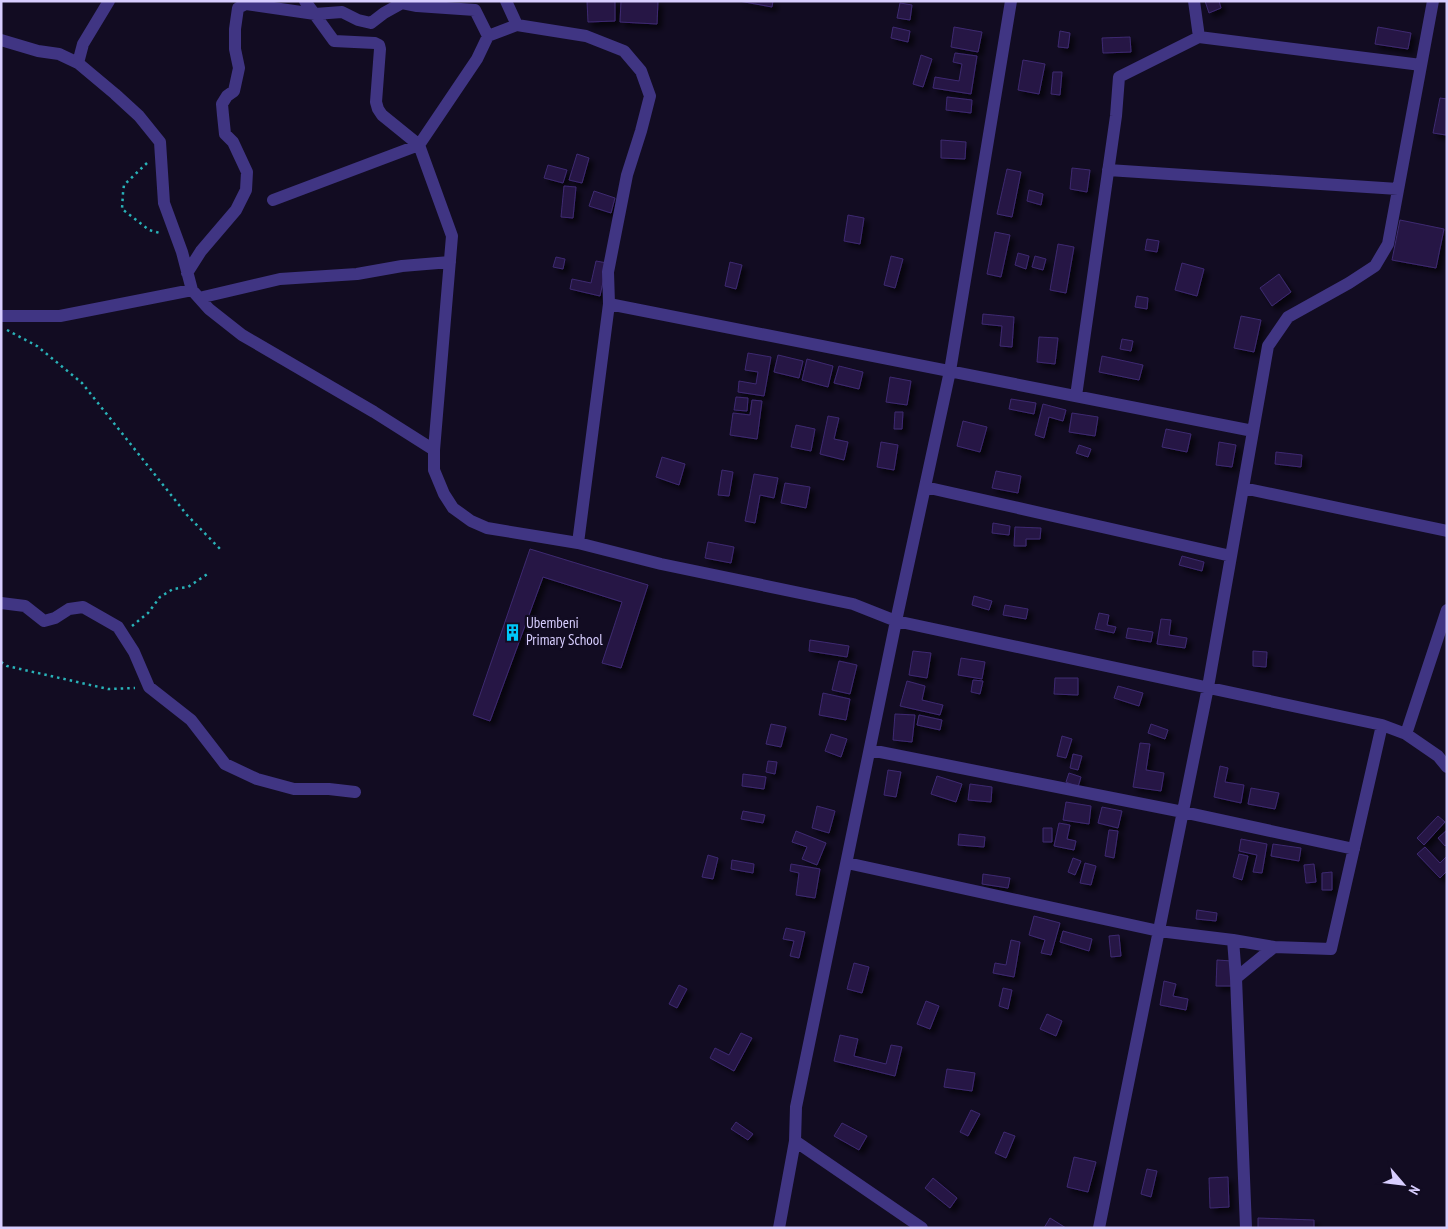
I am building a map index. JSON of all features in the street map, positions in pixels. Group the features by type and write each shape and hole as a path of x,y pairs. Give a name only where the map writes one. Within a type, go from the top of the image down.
{"street":[{"path":"78,63 83,44 109,1"},
{"path":"305,1 334,41 375,43 379,45 376,102 378,109 382,115 419,145 452,236 434,450 434,470 444,494 453,508 470,521 487,528 578,543 661,564 854,604 896,621 1382,725 1406,734 1438,756 1447,768"},
{"path":"506,1 517,25"},
{"path":"779,1228 795,1141 796,1108 896,621 950,371 1011,1"},
{"path":"1194,1 1199,37"},
{"path":"1099,1228 1208,687 1268,346 1288,317 1350,283 1375,266 1388,244 1434,1"},
{"path":"187,273 201,251 236,210 246,190 247,172 233,142 225,134 222,115 222,104 227,96 234,91 239,68 235,48 238,8 246,4 290,12 315,14 342,12 358,20 371,23 384,12 402,3 417,6 473,6 488,36"},
{"path":"273,200 419,145 477,59 488,36 517,25 586,36 624,51 641,71 650,96 627,175 608,272 609,304 578,543"},
{"path":"1076,396 1116,116 1119,77 1199,37 1421,66"},
{"path":"1,40 38,51 59,54 78,63 139,116 160,142 164,203 195,294 209,309 242,335 374,412 434,450"},
{"path":"1108,170 1398,189"},
{"path":"1,316 60,316 280,279 357,274 402,266 450,262"},
{"path":"609,304 1253,431"},
{"path":"925,487 1231,556"},
{"path":"1243,488 1447,531"},
{"path":"1,602 25,606 44,621 55,618 69,608 83,607 118,627 134,652 149,687 191,720 225,764 257,779 294,789 329,789 356,792"},
{"path":"1406,734 1447,610"},
{"path":"847,863 1159,931 1274,947 1331,949 1382,725"},
{"path":"870,750 1183,812 1354,849"},
{"path":"1233,940 1246,1228"},
{"path":"1236,978 1274,947"},
{"path":"795,1141 922,1228"}],"path":[{"path":"148,162 124,185 122,209 149,230 177,238"},
{"path":"1,327 38,346 82,383 187,515 222,551"},
{"path":"123,634 148,613 160,597 173,589 188,587 209,573"},
{"path":"1,662 7,666 108,689 149,687"}],"building":[{"path":"587,1 615,1 615,21 588,22"},
{"path":"621,1 658,1 657,24 620,22"},
{"path":"739,1 773,1 772,7"},
{"path":"1205,1 1219,1 1221,8 1209,13"},
{"path":"900,3 912,5 910,20 897,18"},
{"path":"893,27 910,31 908,42 891,38"},
{"path":"954,27 982,32 978,52 951,47"},
{"path":"1378,27 1411,33 1408,49 1375,44"},
{"path":"1060,31 1070,33 1068,48 1058,47"},
{"path":"1130,37 1131,52 1103,53 1102,38"},
{"path":"955,53 977,56 971,94 933,88 935,77 959,81 962,64 953,62"},
{"path":"921,55 932,59 923,87 913,84"},
{"path":"1023,60 1045,64 1039,94 1018,90"},
{"path":"1053,72 1062,72 1060,95 1051,94"},
{"path":"947,97 972,100 971,113 946,110"},
{"path":"1440,98 1447,99 1446,135 1433,133"},
{"path":"941,140 966,142 965,159 941,158"},
{"path":"577,154 589,158 582,183 569,180"},
{"path":"548,165 567,170 563,183 544,178"},
{"path":"1072,168 1090,170 1087,192 1070,189"},
{"path":"1007,169 1021,172 1012,217 997,214"},
{"path":"564,186 576,187 573,218 561,217"},
{"path":"1029,190 1043,194 1041,205 1027,201"},
{"path":"594,191 615,198 611,213 589,206"},
{"path":"848,215 864,218 860,244 844,241"},
{"path":"1400,220 1444,229 1436,268 1392,260"},
{"path":"995,232 1010,235 1001,277 987,274"},
{"path":"1147,239 1159,241 1157,252 1145,250"},
{"path":"1058,244 1074,247 1066,293 1050,290"},
{"path":"1018,253 1029,256 1026,269 1015,265"},
{"path":"891,256 903,259 895,288 884,285"},
{"path":"1035,256 1046,259 1043,270 1032,267"},
{"path":"556,257 565,259 563,269 553,267"},
{"path":"596,261 607,263 600,296 570,289 572,279 591,283"},
{"path":"730,262 742,265 736,289 725,286"},
{"path":"1182,263 1204,269 1197,296 1175,290"},
{"path":"1279,274 1291,292 1272,306 1260,288"},
{"path":"1137,296 1148,298 1147,309 1135,307"},
{"path":"983,314 1014,317 1012,347 1000,346 1002,326 982,324"},
{"path":"1241,316 1261,320 1254,352 1234,348"},
{"path":"1039,337 1058,338 1055,364 1037,362"},
{"path":"1122,339 1133,341 1131,351 1120,349"},
{"path":"748,353 771,357 764,396 738,392 739,381 756,384 758,372 745,370"},
{"path":"778,355 803,361 799,378 774,372"},
{"path":"1102,356 1143,365 1139,380 1099,372"},
{"path":"807,359 833,366 828,387 802,380"},
{"path":"839,366 863,372 859,389 834,383"},
{"path":"890,377 911,381 907,405 886,402"},
{"path":"736,397 748,398 747,411 734,410"},
{"path":"1011,399 1036,403 1034,414 1009,409"},
{"path":"752,400 762,401 757,439 730,435 733,413 750,415"},
{"path":"1043,404 1066,410 1063,421 1049,417 1044,438 1035,435"},
{"path":"895,412 903,412 902,429 894,429"},
{"path":"1072,413 1098,417 1095,436 1069,432"},
{"path":"828,416 839,418 834,439 848,442 844,460 820,454"},
{"path":"963,421 987,427 980,452 957,446"},
{"path":"796,425 815,429 811,451 791,447"},
{"path":"1166,429 1191,434 1187,452 1162,447"},
{"path":"881,442 898,445 894,470 877,467"},
{"path":"1219,442 1236,445 1232,467 1216,465"},
{"path":"1079,445 1091,449 1088,457 1076,453"},
{"path":"1276,452 1302,455 1301,467 1275,464"},
{"path":"662,457 685,464 679,485 656,477"},
{"path":"722,470 733,472 729,496 718,495"},
{"path":"996,471 1021,476 1018,493 992,488"},
{"path":"754,474 778,478 774,498 760,495 755,523 745,521"},
{"path":"785,483 810,487 806,508 781,503"},
{"path":"993,523 1010,526 1009,535 992,533"},
{"path":"1015,527 1041,528 1040,539 1026,539 1026,546 1014,546"},
{"path":"708,542 734,547 731,563 705,558"},
{"name":"Ubembeni Primary School","path":"530,549 648,585 621,668 602,663 622,602 543,577 490,721 473,715"},
{"path":"1182,556 1204,562 1202,571 1179,565"},
{"path":"974,596 992,601 989,610 972,605"},
{"path":"1005,605 1028,609 1026,619 1003,615"},
{"path":"1099,613 1109,615 1107,625 1116,627 1114,633 1095,629"},
{"path":"1161,619 1171,620 1169,635 1187,638 1185,648 1157,644"},
{"path":"1128,628 1153,632 1151,642 1126,638"},
{"path":"810,640 849,646 847,657 809,651"},
{"path":"913,651 931,653 927,678 909,675"},
{"path":"1253,651 1267,652 1266,667 1253,666"},
{"path":"961,658 985,662 982,679 958,675"},
{"path":"839,661 857,665 850,694 832,690"},
{"path":"1055,678 1078,678 1078,695 1054,694"},
{"path":"973,680 983,681 980,694 971,692"},
{"path":"907,681 925,686 922,700 943,705 940,715 900,706"},
{"path":"1118,686 1143,693 1139,706 1114,698"},
{"path":"823,693 850,699 846,720 819,715"},
{"path":"895,714 915,715 912,742 893,740"},
{"path":"919,715 942,720 940,730 917,725"},
{"path":"771,724 786,727 781,747 766,744"},
{"path":"1151,724 1168,730 1165,739 1148,733"},
{"path":"831,734 847,739 841,757 825,751"},
{"path":"1062,736 1072,739 1066,758 1057,756"},
{"path":"1140,743 1150,744 1146,770 1164,773 1161,791 1133,787"},
{"path":"1073,754 1082,756 1078,770 1070,768"},
{"path":"768,761 777,762 775,774 766,772"},
{"path":"1220,766 1228,768 1225,782 1244,785 1241,803 1214,797"},
{"path":"888,770 901,772 896,797 884,795"},
{"path":"1069,773 1081,777 1078,787 1066,782"},
{"path":"743,774 766,777 764,789 742,786"},
{"path":"937,776 962,784 956,802 931,794"},
{"path":"970,784 992,787 991,802 968,800"},
{"path":"1251,788 1279,793 1275,809 1248,804"},
{"path":"1066,802 1091,806 1089,824 1063,820"},
{"path":"817,806 835,811 829,833 812,828"},
{"path":"1102,807 1122,811 1118,828 1098,823"},
{"path":"743,811 765,815 763,823 741,819"},
{"path":"1438,816 1445,822 1424,845 1417,838"},
{"path":"1059,823 1070,825 1067,839 1076,841 1074,850 1054,846"},
{"path":"1043,828 1052,828 1052,842 1043,842"},
{"path":"1109,830 1118,831 1114,858 1105,856"},
{"path":"1447,830 1447,844 1445,846 1438,838"},
{"path":"796,831 826,843 817,865 802,859 807,847 792,842"},
{"path":"959,834 985,837 984,847 958,845"},
{"path":"1241,839 1267,844 1262,873 1253,872 1257,855 1239,851"},
{"path":"1273,844 1301,848 1299,861 1271,856"},
{"path":"1425,847 1440,863 1447,856 1447,871 1440,878 1417,854"},
{"path":"1239,854 1248,856 1242,880 1233,877"},
{"path":"708,855 718,858 713,879 702,877"},
{"path":"1073,858 1081,861 1075,875 1068,872"},
{"path":"732,860 754,864 753,873 731,869"},
{"path":"1085,863 1096,866 1091,885 1080,883"},
{"path":"791,864 820,869 815,898 796,895 799,873 790,871"},
{"path":"1314,864 1316,882 1306,883 1304,865"},
{"path":"1332,872 1332,890 1322,890 1322,873"},
{"path":"983,874 1010,878 1008,888 982,884"},
{"path":"1197,910 1217,913 1216,921 1196,919"},
{"path":"1034,916 1060,923 1051,955 1041,953 1045,940 1029,935"},
{"path":"786,928 805,932 799,958 790,956 794,941 783,939"},
{"path":"1063,931 1092,939 1089,951 1060,942"},
{"path":"1119,935 1121,956 1111,957 1109,936"},
{"path":"1011,940 1020,942 1014,977 993,973 995,963 1006,965"},
{"path":"1217,960 1232,961 1231,986 1216,986"},
{"path":"854,963 869,967 862,993 847,989"},
{"path":"1164,981 1176,984 1173,996 1188,999 1186,1010 1160,1005"},
{"path":"679,985 687,989 677,1008 669,1004"},
{"path":"1003,988 1012,990 1008,1009 999,1006"},
{"path":"926,1001 939,1006 930,1029 917,1024"},
{"path":"1047,1014 1062,1021 1056,1036 1040,1029"},
{"path":"741,1033 752,1038 734,1071 710,1058 715,1048 729,1055"},
{"path":"840,1035 858,1039 854,1056 886,1064 891,1045 902,1047 895,1076 834,1061"},
{"path":"947,1069 975,1073 972,1091 944,1087"},
{"path":"971,1110 980,1114 968,1136 960,1132"},
{"path":"736,1122 753,1134 748,1140 731,1129"},
{"path":"842,1123 867,1136 859,1150 834,1136"},
{"path":"1004,1132 1015,1136 1006,1158 995,1153"},
{"path":"1074,1157 1096,1162 1088,1192 1067,1187"},
{"path":"1147,1169 1157,1171 1151,1197 1141,1194"},
{"path":"1228,1177 1229,1207 1210,1208 1209,1178"},
{"path":"933,1178 957,1198 950,1208 925,1188"},
{"path":"1050,1218 1066,1228 1044,1228"},
{"path":"1258,1218 1314,1220 1314,1228 1258,1228"}],"place":[{"name":"Ubembeni Primary School","path":"512,632"}]}
